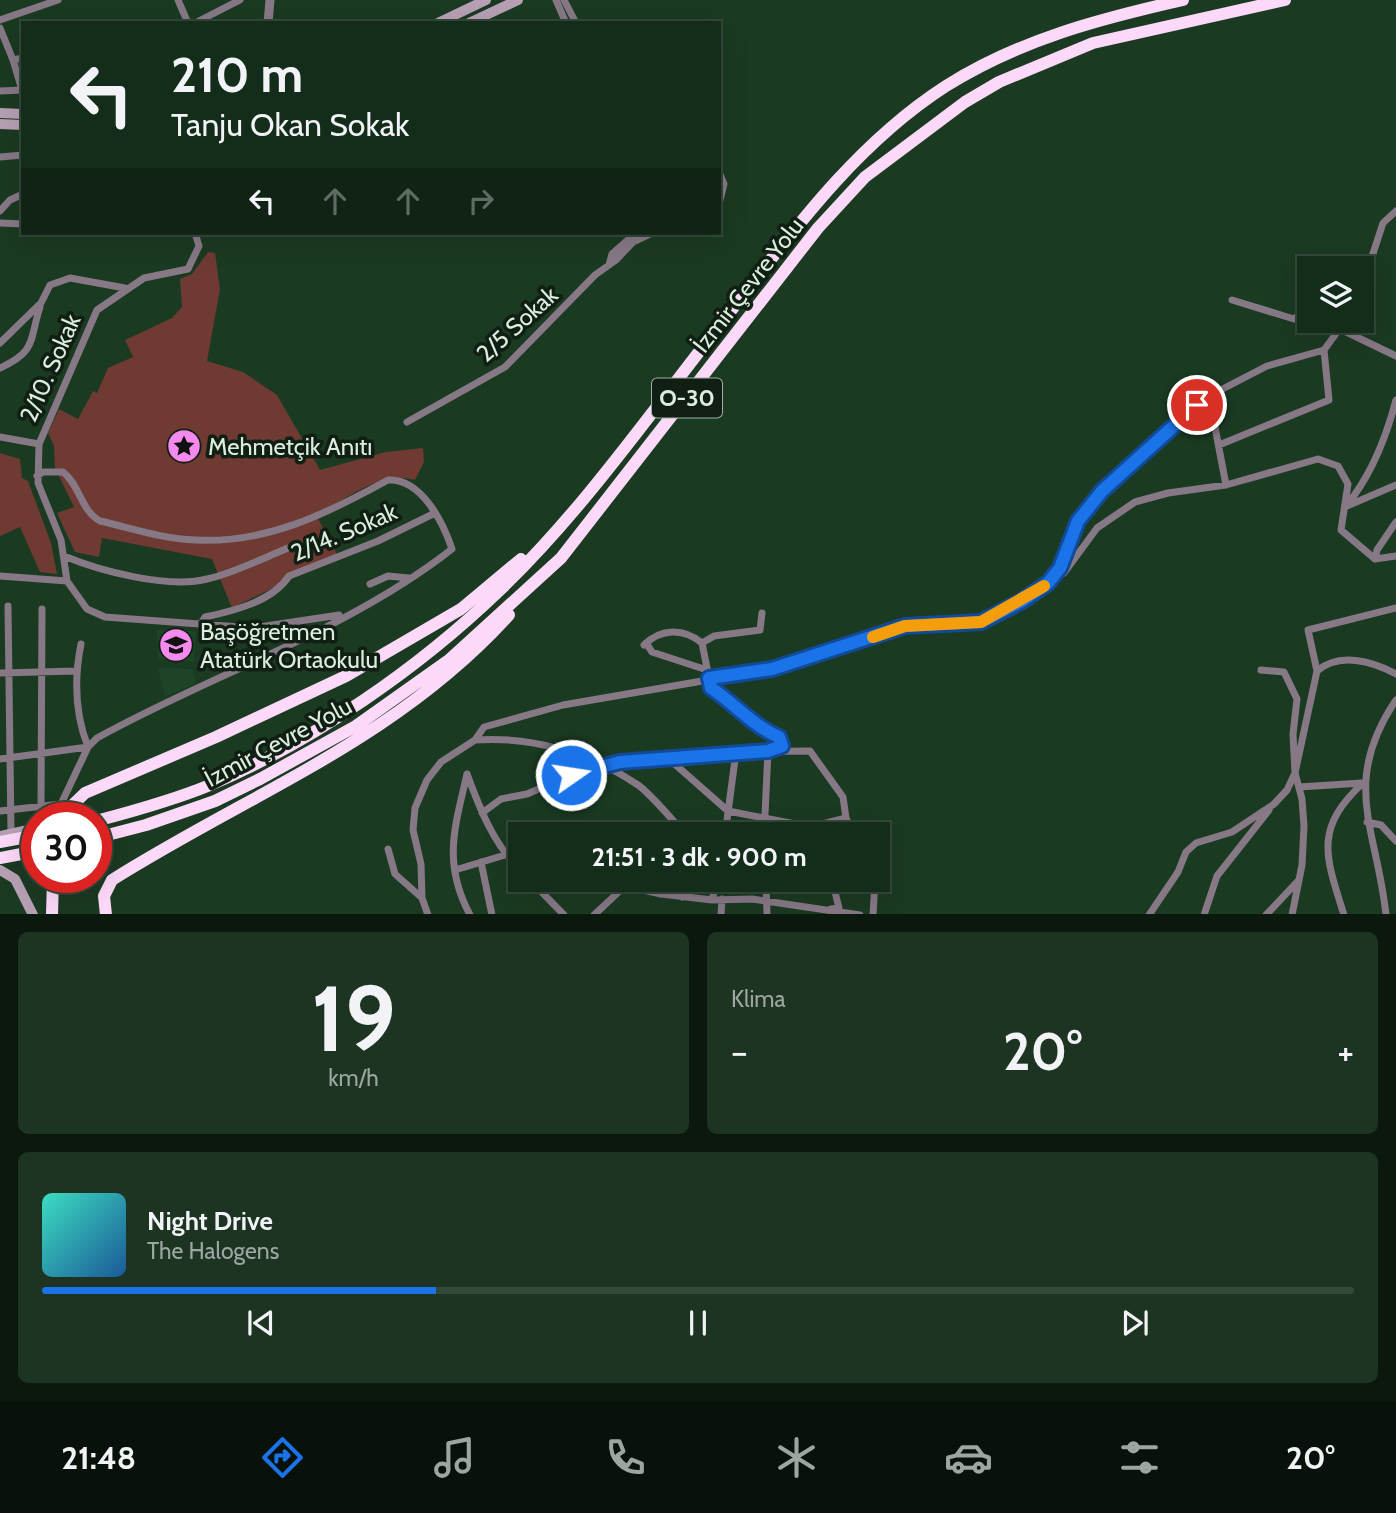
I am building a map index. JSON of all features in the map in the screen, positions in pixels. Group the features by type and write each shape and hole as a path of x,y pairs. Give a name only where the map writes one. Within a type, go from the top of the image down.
{"highway":[{"name":"İzmir Çevre Yolu","path":"112,816 210,785 290,745 367,696 460,627 503,587 590,492 808,213 888,131 946,87 1045,36 1183,0"},
{"name":"İzmir Çevre Yolu","path":"112,833 215,801 356,726 449,660 561,558 818,228 865,177 965,102 999,82 1093,43 1285,0"},
{"path":"77,802 85,793 282,707 410,641 461,609 549,537"},
{"path":"106,914 104,896 112,880 321,763 413,704 490,637 561,558"},
{"path":"0,842 21,838"},
{"path":"0,858 21,854"},
{"path":"52,914 53,893"}],"main road":[{"path":"442,21 486,0"},
{"path":"473,21 518,0"},
{"path":"0,113 21,114"},
{"path":"0,124 21,125"},
{"path":"0,836 21,831"},
{"path":"0,870 15,879 32,914"}],"street":[{"path":"0,20 58,0"},
{"path":"178,0 187,21"},
{"path":"199,21 240,0"},
{"path":"268,21 270,0"},
{"path":"556,0 565,21"},
{"path":"564,0 575,21"},
{"path":"0,28 21,84"},
{"path":"13,60 21,58"},
{"path":"0,91 21,90"},
{"path":"0,157 21,155"},
{"path":"721,177 724,184 721,196"},
{"path":"0,211 10,200 21,195"},
{"path":"1372,256 1383,223 1396,211"},
{"path":"0,223 21,224"},
{"name":"2/10. Sokak","path":"37,476 39,444 91,319 104,303 144,278 188,269 199,246 196,235"},
{"name":"2/5 Sokak","path":"609,265 612,254 634,235"},
{"name":"2/5 Sokak","path":"407,422 505,367 595,275 633,242 648,235"},
{"path":"0,368 23,356 31,348 41,303 50,285 70,278 125,288"},
{"path":"1232,300 1294,319 1297,317"},
{"path":"0,343 41,303"},
{"path":"1048,583 1060,568 1078,521 1102,491 1209,396 1267,366 1324,350 1339,333"},
{"path":"1348,333 1396,356"},
{"path":"1219,445 1329,400 1324,350"},
{"path":"1209,396 1226,485"},
{"path":"1346,506 1359,491 1384,442 1396,400"},
{"path":"0,437 39,444"},
{"path":"428,914 422,898 421,864 413,830 415,808 427,780 442,762 475,740 484,727 550,708 708,674 772,669 905,626 981,622 1022,601 1064,573 1097,528 1135,502 1168,493 1226,485 1252,475 1318,459 1338,466 1348,484 1341,530 1375,559 1396,556"},
{"path":"62,802 88,747 97,738 347,614 411,578 452,549 435,513 411,484 400,479 388,480 327,513 269,533 194,540 100,521 92,515 64,472 43,472 37,476 64,556 67,581 87,609 105,617 262,628 347,614"},
{"path":"1346,506 1396,485"},
{"name":"2/14. Sokak","path":"200,625 205,617 224,613 281,589 289,576 378,541 435,513"},
{"path":"1375,559 1377,550 1396,522"},
{"path":"64,556 90,567 183,583 206,580 288,548"},
{"path":"0,576 67,581"},
{"path":"370,584 388,576 411,578"},
{"path":"8,606 4,673 11,833"},
{"path":"1205,914 1217,876 1287,790 1295,773 1317,671 1308,630 1396,608"},
{"path":"41,802 42,610"},
{"path":"702,643 714,636 760,630 762,613"},
{"path":"708,674 652,653 644,645 660,633 675,632 687,633 702,643 711,688 734,704 759,729 779,737 782,746 768,751"},
{"path":"80,644 76,671 79,725 88,747"},
{"path":"1317,671 1327,662 1349,661 1374,663 1396,674"},
{"path":"1261,670 1284,672 1297,699 1293,734 1295,773 1304,826 1299,880 1292,914"},
{"path":"4,673 76,671"},
{"path":"1386,914 1382,873 1367,822 1363,783 1374,739 1396,700"},
{"path":"475,740 556,747 640,786 674,822"},
{"path":"0,758 88,747"},
{"path":"764,822 768,751"},
{"path":"482,813 501,799 527,794 571,775 620,762 736,752 810,751 842,797 848,822"},
{"path":"727,822 736,752"},
{"path":"669,759 728,811 788,822"},
{"path":"470,914 456,870 451,837 467,774 482,813 508,858"},
{"path":"1299,787 1363,783"},
{"path":"1344,914 1328,867 1328,837 1333,820 1363,783"},
{"path":"1150,914 1178,872 1186,852 1196,843 1232,832 1274,804"},
{"path":"0,811 21,809"},
{"path":"831,822 846,818"},
{"path":"1367,822 1381,825 1396,841"},
{"path":"388,849 395,874 422,898"},
{"path":"456,870 505,855"},
{"path":"481,862 492,914"},
{"path":"1267,914 1299,880"},
{"path":"541,892 559,913"},
{"path":"595,914 619,892"},
{"path":"656,892 712,900 767,902 848,914"},
{"path":"678,892 682,897"},
{"path":"712,900 714,892"},
{"path":"767,892 767,914"},
{"path":"824,912 839,908 835,892"},
{"path":"873,914 874,892"},
{"path":"721,914 722,899"}],"shaded area":[{"path":"208,252 215,253 220,289 207,361 243,372 277,395 320,470 386,452 423,448 424,462 415,480 402,478 377,482 316,515 338,556 232,608 212,559 102,538 99,557 75,552 57,513 74,507 55,468 54,446 48,433 59,409 78,419 93,391 97,393 108,368 133,357 125,340 172,318 182,307 180,279 192,274"},
{"path":"0,453 20,459 22,478 28,481 51,543 57,574 40,572 20,527 0,536"},
{"name":"Başöğretmen Atatürk Ortaokulu","path":"157,630 196,631 194,662 158,659"},
{"path":"158,668 192,669 196,683 165,697"}],"slow traffic":[{"path":"873,637 905,626 981,622 1022,601 1044,586"}],"place":[{"name":"Mehmetçik Anıtı","path":"184,446"},
{"name":"Başöğretmen Atatürk Ortaokulu","path":"176,645"}],"route":[{"path":"571,775 620,762 726,752 768,751 782,746 779,737 759,729 734,704 711,688 709,678 772,669 905,626 981,622 1022,601 1048,583 1060,568 1078,521 1102,491 1197,405"}]}
